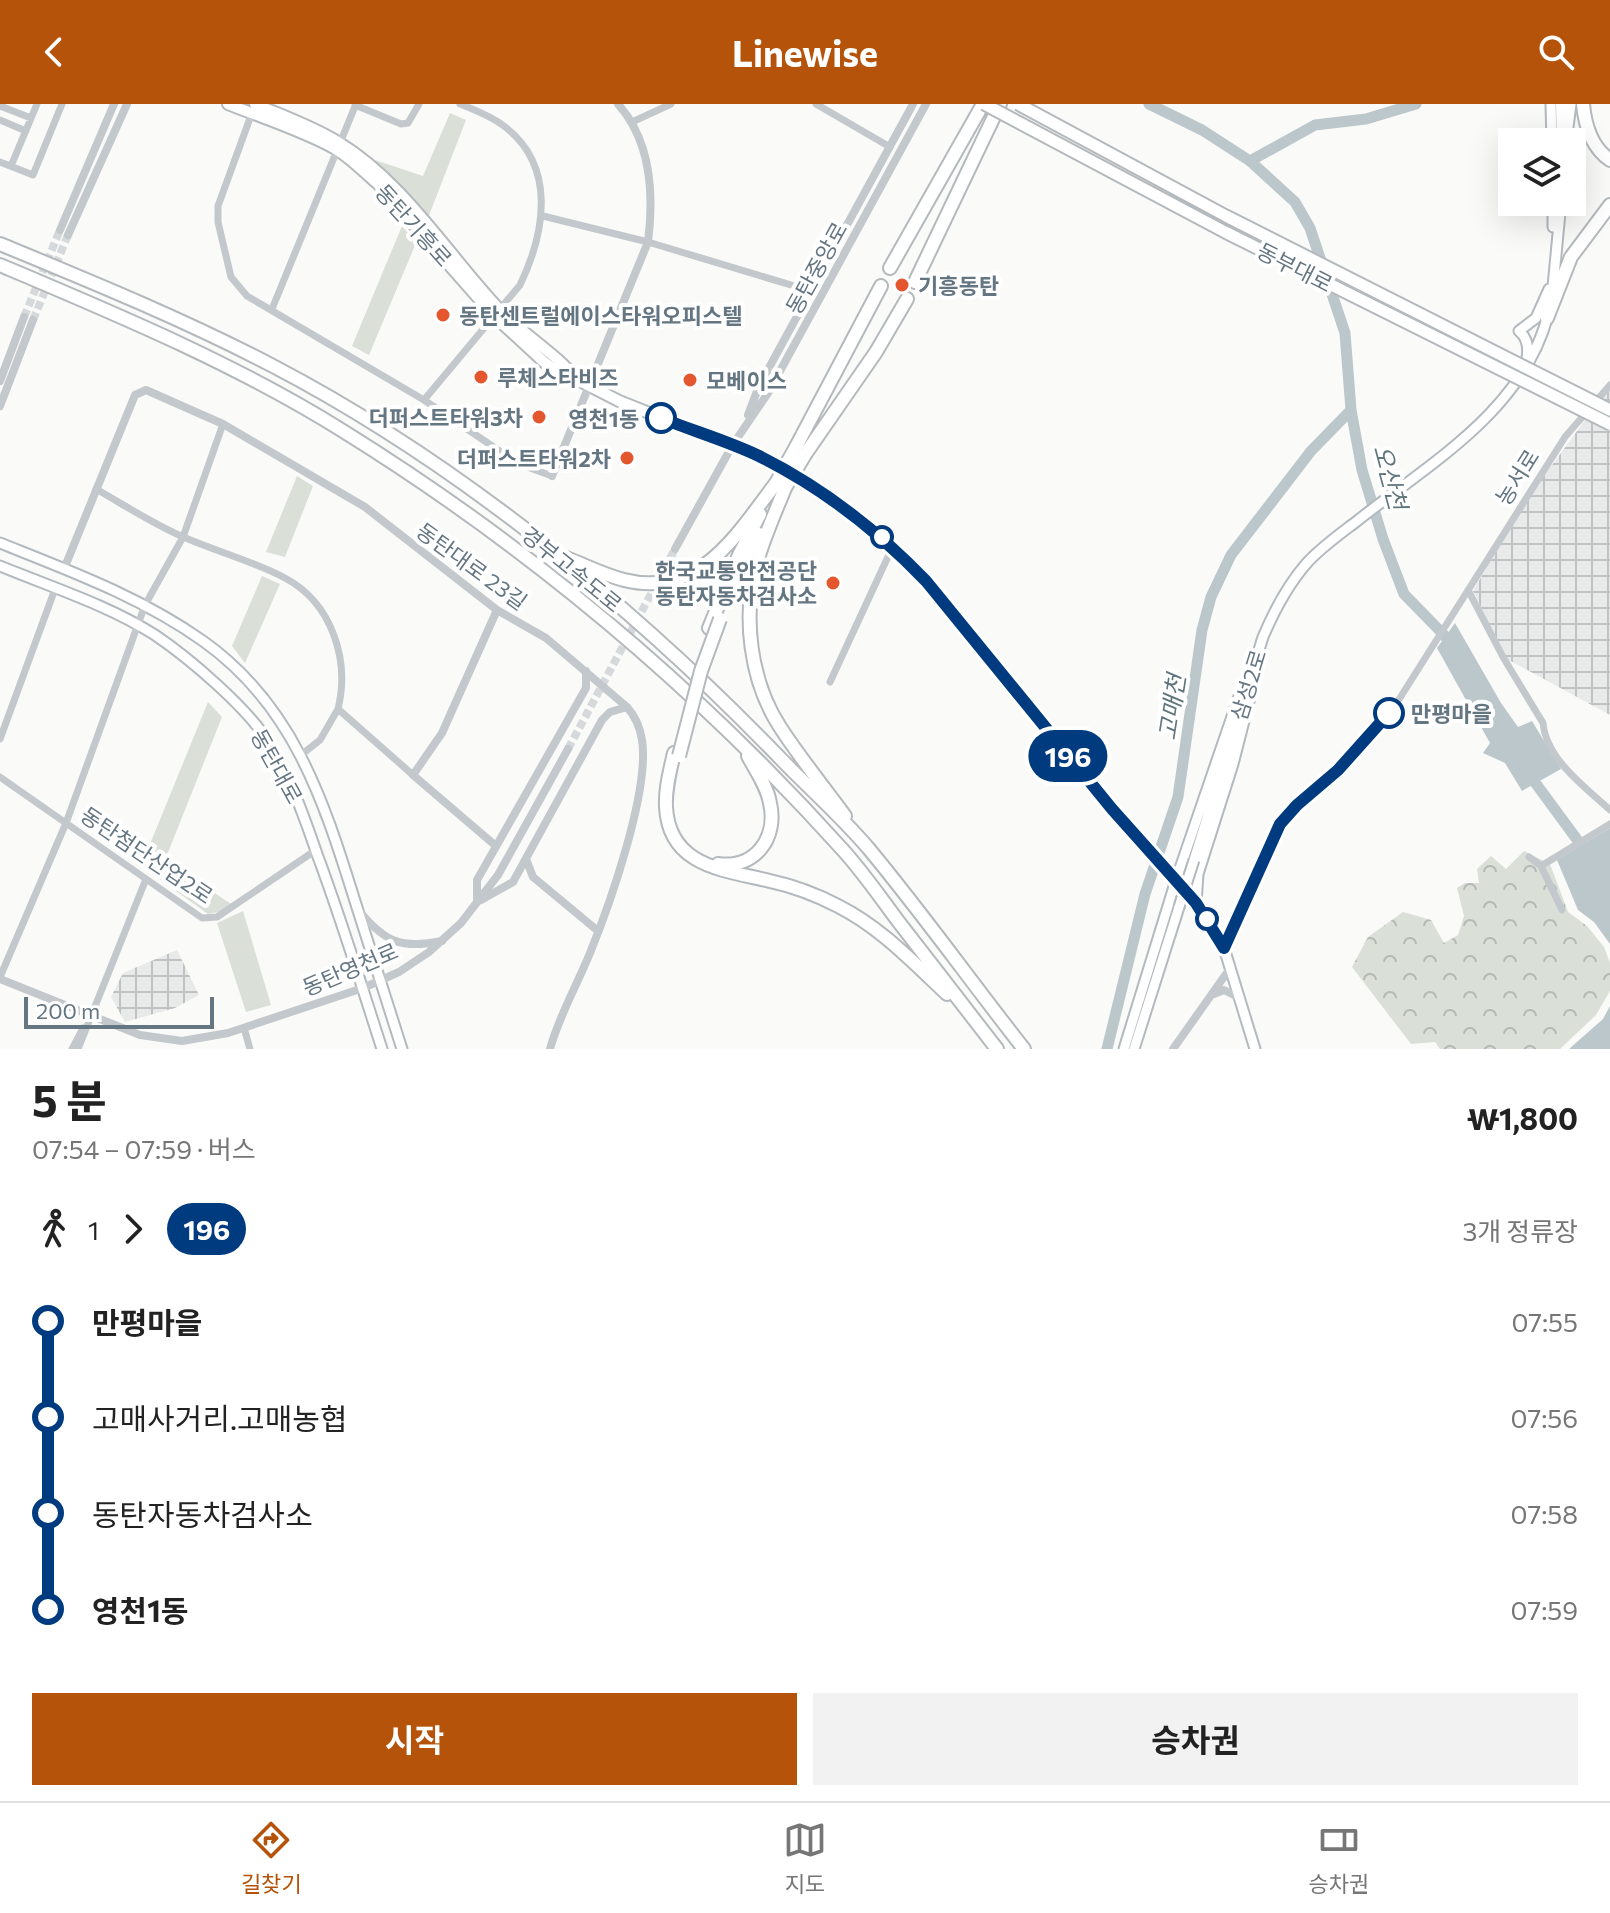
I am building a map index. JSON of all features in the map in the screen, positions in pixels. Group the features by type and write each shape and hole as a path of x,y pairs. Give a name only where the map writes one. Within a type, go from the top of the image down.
{"highway":[{"path":"915,282 1000,104"},
{"name":"동부대로","path":"1018,104 1226,216 1610,410"},
{"path":"1583,104 1584,119 1592,141 1596,149 1610,160"},
{"path":"890,268 981,107"},
{"name":"동부대로","path":"981,107 1610,424"},
{"path":"1547,318 1571,257 1610,205"},
{"name":"경부고속도로","path":"0,244 130,298 298,380 446,473 557,554 652,633 735,711 868,848 1024,1049"},
{"name":"경부고속도로","path":"0,265 225,367 342,430 431,488 555,580 644,653 741,743 849,857 997,1049"},
{"path":"741,743 763,783 773,821 764,846 755,856 727,865 703,858 691,849 682,835 674,808 677,754 695,669 739,555 801,449 881,286"},
{"path":"801,449 876,352 907,299"},
{"path":"557,554 621,579 649,584 670,581 698,570 721,552 781,486"},
{"path":"781,486 720,619 701,671 666,792 666,810 675,838 694,860 709,867 794,888 865,921 974,1019"},
{"path":"781,486 756,564 750,596 757,676 780,728 868,848"}],"main road":[{"name":"동탄기흥로","path":"228,104 254,106 338,146 385,180 496,312 568,367 576,379 619,401 756,455 812,485 893,546 926,581 1112,809 1196,903 1224,948 1255,1049"},
{"path":"1551,104 1552,128"},
{"path":"1525,370 1528,346 1519,331 1536,318 1554,273 1553,216"},
{"path":"1525,370 1536,352 1547,318 1560,216"},
{"name":"삼성2로","path":"1134,1049 1263,637 1278,603 1308,562 1490,415 1525,370"},
{"name":"동탄대로","path":"0,543 145,605 204,641 249,683 282,722 325,807 402,1049"},
{"name":"동탄대로","path":"0,566 154,635 183,657 254,722 269,742 287,778 316,850 382,1049"},
{"path":"1124,1049 1173,877 1263,637"},
{"path":"1196,903 1198,874 1250,705 1263,637"}],"street":[{"path":"11,166 37,104"},
{"path":"0,162 33,175 62,104"},
{"path":"114,104 64,233 127,104"},
{"path":"272,309 356,105 401,124 408,123 419,104"},
{"path":"424,400 520,285 543,216 535,165 519,140 504,125 460,104"},
{"path":"254,106 218,206 218,222 231,277 247,296 424,400 519,464 552,476 648,242 652,210 651,179 632,122 618,104"},
{"path":"632,122 671,104"},
{"path":"816,104 890,147"},
{"path":"744,427 759,386 913,104"},
{"name":"동탄중앙로","path":"732,446 768,393 926,104"},
{"path":"0,106 31,118"},
{"path":"0,120 26,131"},
{"path":"543,216 648,242 811,291"},
{"path":"0,381 29,318 0,406"},
{"name":"농서로","path":"1224,948 1280,824 1338,770 1382,722 1424,662 1565,437 1610,385"},
{"name":"동탄대로 23길","path":"64,569 135,395 152,392 223,424 365,507 497,610 546,638 627,707 634,715 643,742 639,789 618,873 550,1049"},
{"path":"0,978 66,823 145,605 183,537 223,424"},
{"path":"675,549 732,446"},
{"path":"96,489 183,537 286,578 318,605 329,622 342,665 343,687 338,709 320,740 301,755"},
{"path":"830,682 893,546"},
{"path":"0,739 55,589"},
{"path":"1467,593 1543,723 1544,733 1566,769 1610,810"},
{"path":"413,775 442,733 497,610"},
{"path":"477,903 477,880 586,688 586,670"},
{"path":"513,882 602,720 610,712 627,707"},
{"path":"338,709 496,846"},
{"name":"동탄영천로","path":"0,978 140,1035 161,1040 205,1039 363,988 399,972 443,941 477,903 498,875 568,749"},
{"name":"동탄첨단산업2로","path":"0,777 202,918 212,918 316,850"},
{"path":"1541,866 1610,824"},
{"path":"1529,857 1541,866 1562,910"},
{"path":"526,858 533,877 598,931"},
{"path":"477,903 522,877 533,877"},
{"path":"75,1049 146,879"},
{"path":"358,910 375,930 400,944 423,945 443,941"},
{"path":"1173,1049 1231,967"},
{"path":"1210,996 1224,990 1240,998"},
{"path":"244,1028 250,1049"}],"shaded area":[{"path":"1610,386 1610,715 1505,658 1473,591 1525,502"},
{"path":"1455,623 1518,727 1532,721 1561,769 1522,791 1505,763 1483,753 1490,743 1437,648"},
{"path":"1610,828 1610,944 1594,922 1578,910 1557,860"},
{"path":"177,950 199,995 175,1008 125,1022 111,997 123,973"},
{"path":"1610,1006 1610,1049 1569,1049 1603,1019"}],"green space":[{"path":"450,113 466,120 428,218 375,160 423,176"},
{"path":"402,226 416,243 369,355 352,346"},
{"path":"297,476 313,486 285,557 266,552"},
{"path":"262,576 280,584 245,663 232,646"},
{"path":"208,702 222,717 165,860 231,904 223,911 208,914 141,866"},
{"path":"1524,851 1550,864 1568,912 1587,926 1604,947 1610,963 1610,991 1596,1015 1560,1049 1440,1049 1435,1042 1411,1044 1352,967 1368,937 1403,912 1431,920 1444,943 1458,935 1464,916 1457,888 1465,883 1479,883 1477,869 1491,856 1506,869"},
{"path":"243,911 271,1005 246,1012 217,923"}],"waterway":[{"name":"오산천","path":"1149,104 1202,130 1250,161 1295,202 1310,228 1345,333 1351,410 1362,470 1383,539 1404,594 1445,636 1452,649"},
{"path":"1250,161 1315,125 1366,119 1416,104"},
{"name":"고매천","path":"1107,1049 1145,894 1178,797 1202,630 1211,597 1231,555 1311,451 1351,410"},
{"name":"오산천","path":"1528,773 1584,849"}],"tunnel":[{"path":"24,317 60,230"},
{"path":"33,320 68,235"},
{"path":"568,749 675,549"}],"bus line":[{"name":"196","path":"661,418 756,455 799,478 824,493 893,546 926,581 1112,809 1196,903 1224,948 1280,824 1338,770 1389,713"}],"place":[{"name":"기흥동탄","path":"902,285"},
{"name":"동탄센트럴에이스타워오피스텔","path":"443,315"},
{"name":"루체스타비즈","path":"481,377"},
{"name":"모베이스","path":"690,380"},
{"name":"더퍼스트타워3차","path":"539,417"},
{"name":"영천1동","path":"661,418"},
{"name":"더퍼스트타워2차","path":"627,458"},
{"name":"한국교통안전공단 동탄자동차검사소","path":"833,583"},
{"name":"만평마을","path":"1389,713"}]}
